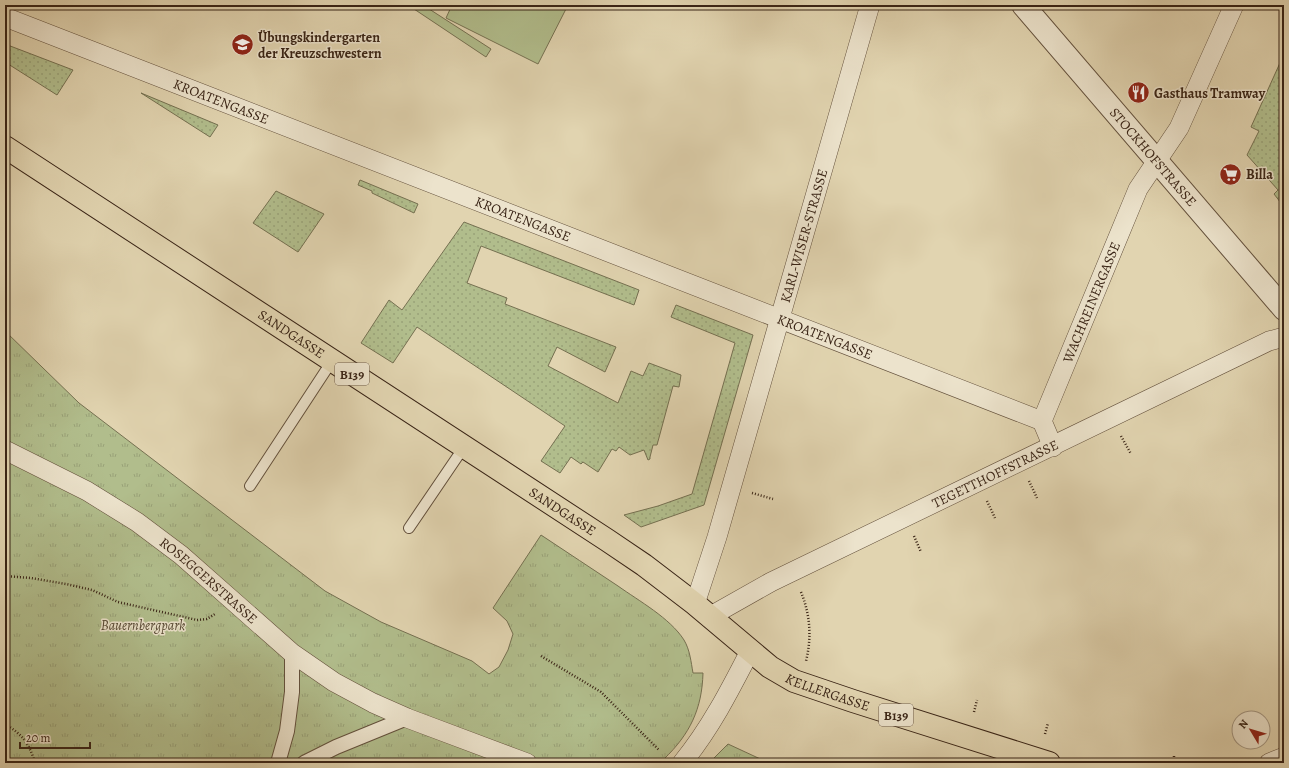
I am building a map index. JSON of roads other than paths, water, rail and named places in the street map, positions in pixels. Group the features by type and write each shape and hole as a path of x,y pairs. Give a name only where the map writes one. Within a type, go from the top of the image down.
{"main road":[{"name":"SANDGASSE","path":"5,147 267,316 332,361 625,552 702,611"},
{"name":"KELLERGASSE","path":"702,611 750,651 794,682 1049,763"}],"street":[{"name":"KARL-WISER-STRASSE","path":"702,611 717,537 870,5"},
{"name":"STOCKHOFSTRASSE","path":"1023,5 1284,309"},
{"name":"WACHREINERGASSE","path":"1042,421 1138,189 1179,128 1234,5"},
{"name":"KROATENGASSE","path":"5,17 1042,421"},
{"name":"TEGETTHOFFSTRASSE","path":"702,611 771,582 1284,336"},
{"path":"1042,421 1053,447"},
{"name":"ROSEGGERSTRASSE","path":"5,450 87,491 137,522 181,555 292,653 334,682 373,704 528,763"},
{"path":"682,763 698,745 718,712 750,651"},
{"path":"278,763 287,731 292,692 292,653"},
{"path":"304,763 343,744 407,718"},
{"path":"1269,763 1284,757"}],"lane":[{"path":"250,486 332,361"},
{"path":"409,528 464,447"}],"place":[{"name":"Übungskindergarten der Kreuzschwestern","path":"242,45"},
{"name":"Gasthaus Tramway","path":"1139,93"},
{"name":"Billa","path":"1230,174"}],"park label":[{"name":"Bauernbergpark","path":"143,625"}]}
